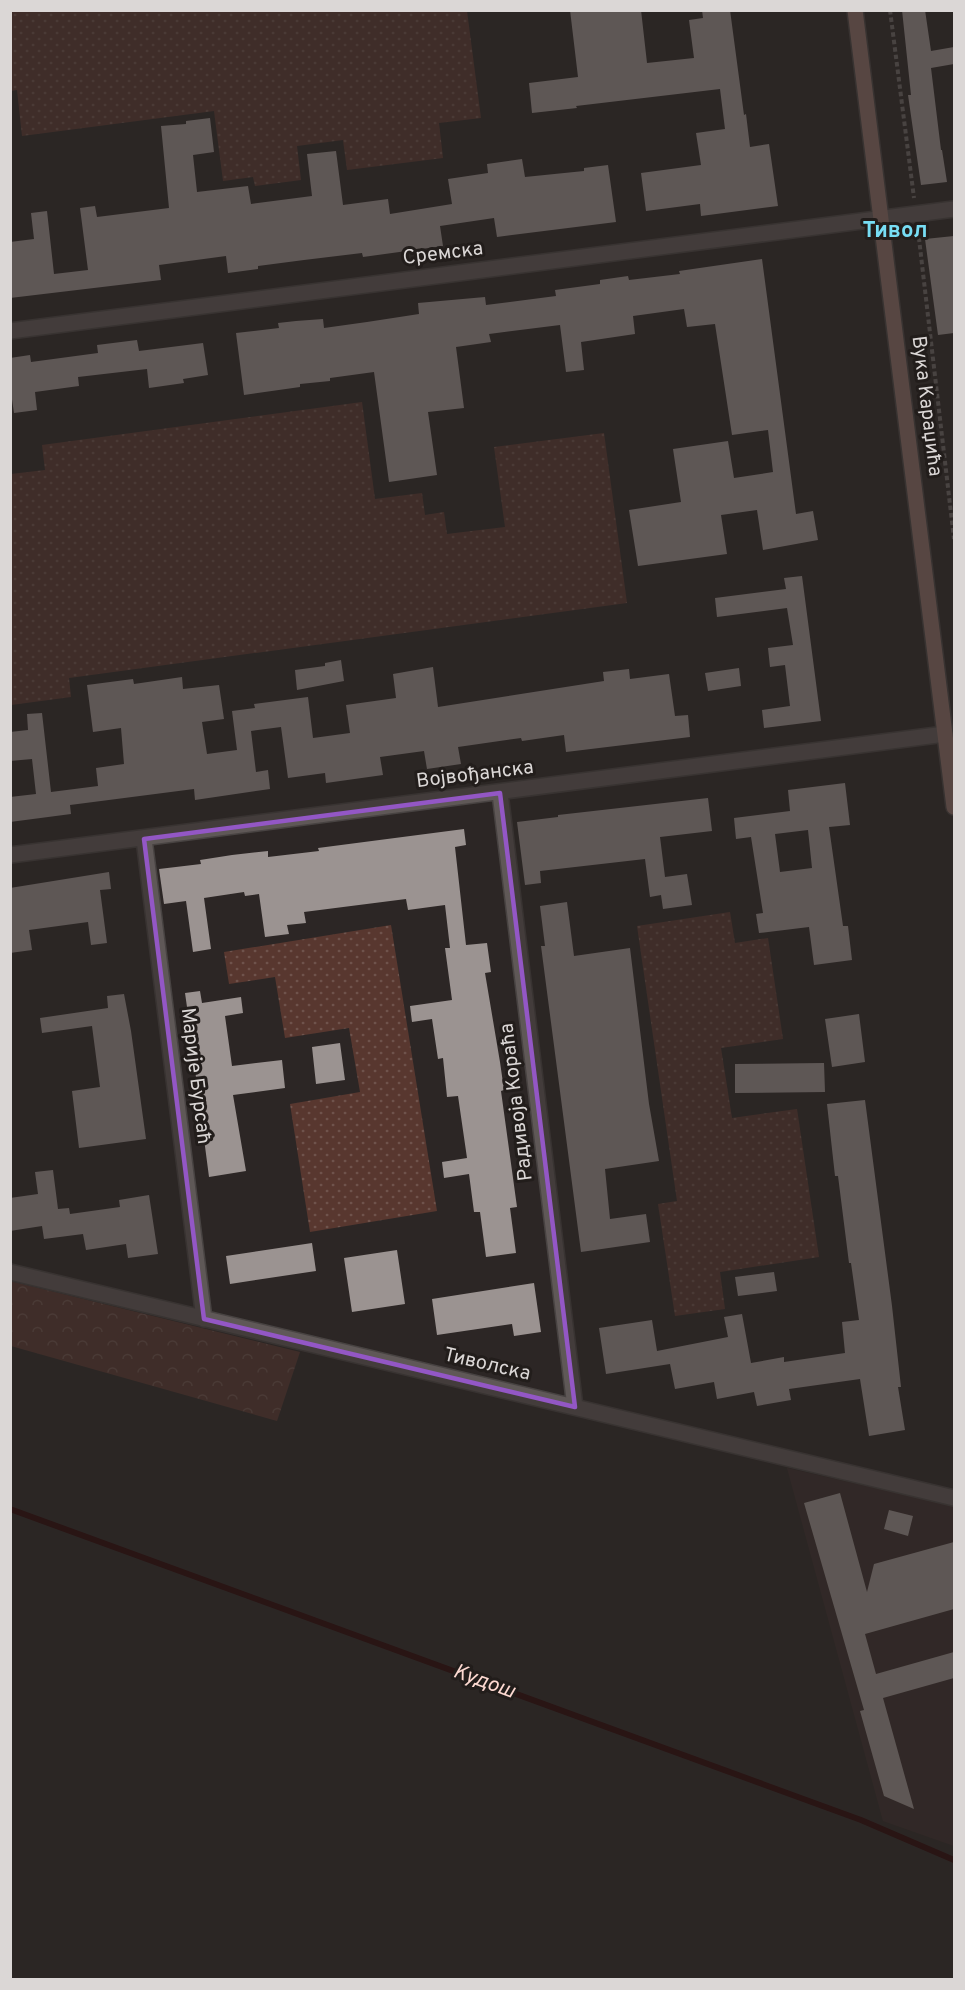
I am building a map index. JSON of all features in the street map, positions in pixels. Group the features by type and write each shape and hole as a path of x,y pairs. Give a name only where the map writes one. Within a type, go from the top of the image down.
{"main road":[{"name":"Вука Караџића","path":"855,10 954,807"}],"street":[{"name":"Сремска","path":"10,331 954,209"},
{"name":"Војвођанска","path":"10,855 945,734"},
{"name":"Радивоја Кораћа","path":"500,793 575,1407"},
{"name":"Марије Бурсаћ","path":"144,839 204,1319"},
{"name":"Тиволска","path":"10,1272 954,1498"}],"path":[{"path":"890,10 954,539"}],"highlighted area":[{"path":"500,793 575,1407 204,1319 144,839"}],"shaded area":[{"path":"787,1468 954,1506 954,1846 883,1821"}],"green space":[{"path":"10,11 467,11 481,118 439,123 443,158 347,170 343,140 297,146 301,180 255,186 253,177 223,181 214,111 22,136 17,90 11,91"},
{"path":"362,402 375,499 422,493 425,515 444,512 447,534 505,527 494,447 604,433 627,603 69,678 71,697 11,705 11,474 45,470 42,445"},
{"path":"730,912 735,943 768,938 783,1039 721,1048 732,1118 797,1109 819,1257 720,1272 725,1309 675,1316 658,1204 677,1201 637,926"},
{"path":"391,925 437,1211 310,1232 290,1104 360,1092 349,1028 285,1038 275,977 229,984 224,952"},
{"path":"10,1281 300,1352 277,1421 11,1346"}],"building":[{"path":"570,10 641,10 647,63 694,58 689,20 703,18 702,10 730,10 750,147 769,144 778,206 701,216 700,204 646,211 641,173 701,165 696,133 725,129 720,89 532,113 529,83 578,77"},
{"path":"902,10 925,10 931,51 954,47 954,64 931,68 947,182 921,185 908,95 911,95"},
{"path":"210,118 214,152 193,155 197,192 248,186 251,204 312,196 307,154 336,151 343,205 388,199 390,214 452,204 448,179 488,173 487,164 522,159 525,177 584,171 584,168 608,165 616,222 497,237 494,218 440,226 443,246 363,257 362,253 304,260 258,266 258,269 228,273 226,256 159,265 161,280 10,298 10,242 34,239 31,213 47,211 54,274 88,270 80,208 95,206 97,217 169,208 161,126 186,124 186,121"},
{"path":"954,236 954,333 938,335 925,239"},
{"path":"762,259 796,514 813,511 818,540 763,550 757,510 721,515 727,554 638,566 629,510 681,502 673,449 728,441 734,478 773,472 768,430 732,435 715,324 687,327 684,309 633,316 635,334 581,342 584,370 566,372 560,325 489,334 491,342 456,347 464,408 428,412 437,475 389,482 374,372 330,378 330,381 300,384 300,387 244,395 236,333 279,328 278,323 296,321 323,319 324,328 419,314 418,303 485,297 486,305 556,296 555,290 600,284 600,280 628,276 629,280 680,274 679,271"},
{"path":"137,340 139,351 203,343 208,375 183,379 184,383 149,388 147,369 78,377 79,386 35,392 37,410 14,413 10,386 10,358 30,355 31,362 98,353 97,345"},
{"path":"802,576 821,721 764,728 762,710 790,706 785,665 770,667 768,648 793,645 787,608 717,617 715,598 786,589 784,578"},
{"path":"341,660 344,681 297,690 295,670 325,666 325,663"},
{"path":"433,667 438,707 604,681 603,672 629,669 630,679 669,674 675,716 688,715 690,737 566,752 564,735 522,741 521,738 458,747 461,764 427,769 424,751 380,757 383,775 326,783 325,773 288,778 281,727 251,731 256,772 268,770 270,789 195,800 194,789 70,805 71,814 10,822 10,797 36,794 32,759 10,761 10,732 28,730 27,714 42,713 51,792 98,786 96,768 124,764 121,728 93,732 87,685 133,679 134,684 182,677 183,689 219,685 224,719 202,722 207,754 237,750 232,711 255,708 254,704 308,697 313,738 350,733 346,705 396,698 393,674"},
{"path":"739,668 741,686 708,691 705,673"},
{"path":"845,783 850,825 829,827 843,926 848,926 852,960 814,965 809,927 759,933 756,914 763,913 751,837 736,839 734,818 790,811 788,790","holes":["808,830 812,868 780,872 775,834"]},
{"path":"708,798 712,831 660,837 665,877 687,874 692,905 663,909 661,895 650,897 645,859 540,871 541,883 525,885 517,822 558,817 558,815"},
{"path":"464,829 466,845 455,847 466,945 487,943 491,972 485,973 504,1090 501,1091 517,1207 510,1208 516,1253 486,1257 480,1212 474,1212 469,1174 444,1178 442,1162 467,1158 458,1096 447,1097 443,1058 438,1059 432,1019 412,1022 410,1006 452,1000 445,948 450,948 445,905 408,910 406,899 304,912 306,923 287,925 289,934 265,937 259,894 245,896 244,892 204,898 211,949 193,952 186,901 164,904 159,869 201,864 200,860 232,855 268,851 268,857 319,851 318,848"},
{"path":"109,872 111,889 100,890 107,943 91,945 88,922 29,930 32,950 10,953 10,888"},
{"path":"567,902 574,956 630,948 649,1104 659,1161 605,1169 610,1219 646,1214 650,1242 581,1252 541,946 545,946 540,906"},
{"path":"200,991 202,1003 241,997 243,1013 225,1016 232,1066 282,1060 285,1088 233,1095 246,1171 209,1177 194,1062 190,1063 186,1028 190,1028 185,993"},
{"path":"124,994 146,1139 79,1148 72,1091 100,1087 92,1026 42,1033 40,1018 108,1008 107,996"},
{"path":"859,1014 865,1062 832,1067 825,1019"},
{"path":"340,1043 345,1080 316,1084 312,1047"},
{"path":"824,1063 825,1092 735,1093 735,1064"},
{"path":"865,1100 892,1306 901,1387 898,1387 905,1430 869,1436 860,1379 789,1389 791,1400 757,1406 754,1392 717,1399 714,1382 675,1389 670,1364 606,1374 599,1328 652,1320 657,1351 728,1337 724,1317 742,1314 751,1363 784,1357 784,1362 845,1353 842,1322 859,1320 838,1176 835,1176 827,1104"},
{"path":"53,1170 58,1209 69,1208 70,1214 120,1207 119,1200 149,1195 158,1254 128,1258 126,1244 86,1250 83,1234 44,1239 42,1226 10,1231 10,1198 38,1194 35,1172"},
{"path":"312,1243 316,1271 230,1284 226,1256"},
{"path":"397,1250 405,1304 352,1312 344,1258"},
{"path":"774,1272 777,1291 738,1296 735,1277"},
{"path":"534,1283 541,1332 514,1336 512,1324 437,1335 432,1299"},
{"path":"840,1493 867,1592 874,1564 954,1542 954,1609 865,1634 876,1674 954,1652 954,1678 883,1698 914,1809 884,1796 860,1711 864,1710 804,1503"},
{"path":"889,1510 913,1516 908,1536 884,1529"}],"waterway":[{"name":"Кудош","path":"10,1509 861,1820 954,1860"}],"district":[{"name":"Тивол","path":"895,231"}]}
